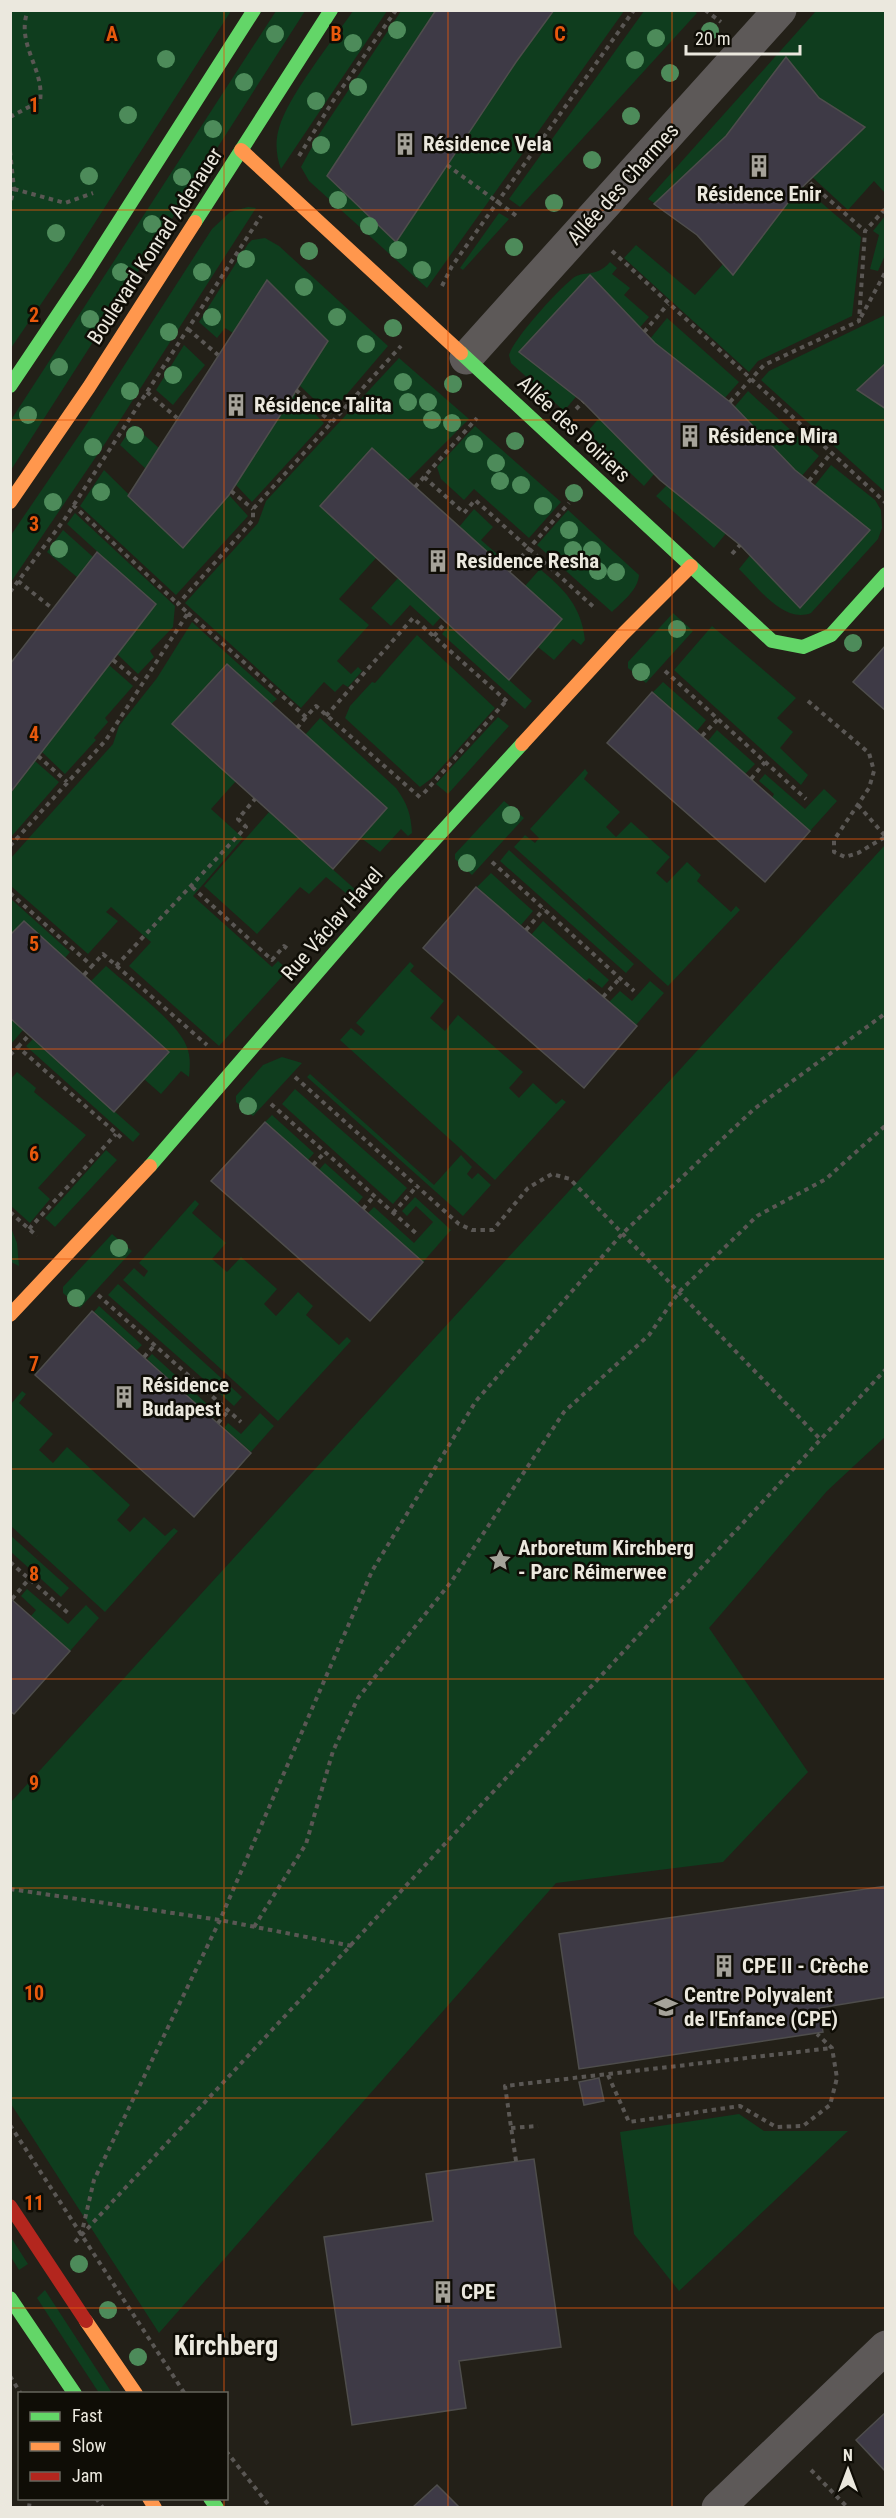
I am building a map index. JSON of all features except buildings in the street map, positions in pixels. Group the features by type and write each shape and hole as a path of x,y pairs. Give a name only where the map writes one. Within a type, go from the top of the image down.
{"street":[{"name":"Boulevard Konrad Adenauer","path":"10,386 86,273 254,10"},
{"name":"Boulevard Konrad Adenauer","path":"10,502 89,387 331,10"},
{"name":"Allée des Charmes","path":"466,358 780,10"},
{"name":"Allée des Poiriers","path":"241,150 772,641 803,647 831,635 885,574"},
{"name":"Rue Václav Havel","path":"10,1315 151,1164 537,728 623,634 691,566"},
{"path":"10,2206 49,2268 135,2392"},
{"path":"10,2298 74,2392"},
{"path":"718,2508 885,2347"}],"path":[{"path":"10,117 40,101 42,87 24,39 28,10"},
{"path":"10,592 73,505 282,187 333,101 396,10"},
{"path":"178,604 253,520 253,509 424,320 452,266 634,10"},
{"path":"10,151 14,189 10,204"},
{"path":"447,165 518,217"},
{"path":"810,183 865,231"},
{"path":"14,189 65,203 92,194 99,184"},
{"path":"859,321 865,231 885,208"},
{"path":"585,226 885,503"},
{"path":"730,402 764,365 859,321 885,271"},
{"path":"644,332 668,304"},
{"path":"188,329 218,355"},
{"path":"296,390 331,422"},
{"path":"147,392 177,418"},
{"path":"415,487 477,418"},
{"path":"809,481 831,453"},
{"path":"424,477 464,513 475,500 623,634"},
{"path":"231,491 253,509"},
{"path":"508,571 569,503"},
{"path":"73,505 178,604 306,717"},
{"path":"18,581 53,609"},
{"path":"10,846 106,740 188,613"},
{"path":"326,716 413,618 537,728"},
{"path":"434,636 446,622"},
{"path":"113,660 142,684"},
{"path":"665,671 806,800"},
{"path":"420,798 506,701"},
{"path":"808,701 869,753 874,771 869,788 834,840 834,852 845,857 858,853 885,837 858,805"},
{"path":"297,728 316,706 450,824"},
{"path":"702,736 718,719"},
{"path":"39,756 68,782"},
{"path":"751,779 765,762"},
{"path":"116,966 246,827 238,819 255,799"},
{"path":"492,862 634,991"},
{"path":"192,887 273,960 284,946 316,975"},
{"path":"10,893 92,966"},
{"path":"526,930 544,909"},
{"path":"84,975 103,954 235,1068"},
{"path":"603,997 620,978"},
{"path":"81,2236 94,2180 220,1920 372,1571 476,1401 622,1234 754,1109 885,1013"},
{"path":"10,1055 29,1035"},
{"path":"18,1047 151,1164"},
{"path":"295,1077 459,1224 472,1230 493,1230 528,1188 552,1174 570,1179 821,1440"},
{"path":"271,1104 417,1234"},
{"path":"254,1927 306,1844 333,1751 358,1698 451,1582 564,1412 648,1335 679,1292 757,1216 826,1179 885,1125"},
{"path":"29,1228 116,1134"},
{"path":"314,1165 325,1152"},
{"path":"393,1213 417,1186"},
{"path":"363,1209 374,1196"},
{"path":"98,1295 241,1422"},
{"path":"144,1357 154,1346"},
{"path":"81,2236 885,1369"},
{"path":"218,1423 228,1411"},
{"path":"10,1562 68,1613"},
{"path":"12,1599 29,1579"},
{"path":"10,1889 220,1920 352,1946"},
{"path":"608,2074 629,2122 740,2106 776,2127 803,2126 830,2104 837,2078 832,2048 817,2034"},
{"path":"516,2161 505,2086 832,2048"},
{"path":"10,2125 184,2392"},
{"path":"511,2128 538,2126"},
{"path":"10,2376 20,2392"},
{"path":"228,2454 271,2508"},
{"path":"804,2477 812,2469 848,2508"}],"green space":[{"path":"11,10 231,11 69,263 11,348"},
{"path":"276,11 305,11 11,470 11,420"},
{"path":"353,11 387,11 281,169 277,143 284,115 301,85"},
{"path":"401,11 624,11 427,288 309,181 301,167 318,136"},
{"path":"644,11 694,11 697,13 520,207 509,199"},
{"path":"816,11 885,11 885,193 874,181 848,210 810,175 801,185 861,237 852,316 758,361 749,372 624,258 636,245 695,295 723,264 730,251 648,199"},
{"path":"248,207 256,208 106,442 11,582 11,535 84,428 212,229 230,212"},
{"path":"499,213 509,219 463,270 460,268"},
{"path":"885,216 885,255 878,271 870,269 879,235 873,231"},
{"path":"265,238 279,246 388,346 330,414 299,385 267,281 233,333 225,328 217,338 199,322 248,244 252,240"},
{"name":"Résidence Mira","path":"610,262 617,268 612,274 630,288 624,295 649,317 635,333 641,350 667,318 739,382 715,409 720,424 748,391 819,456 800,478 812,489 831,465 875,500 881,510 882,528 878,539 811,613 801,615 790,613 771,602 739,569 752,553 728,531 714,548 656,496 667,485 655,473 644,486 587,432 602,415 580,392 564,411 511,363 509,355 519,338 557,294 576,276 595,272"},
{"path":"885,315 885,492 761,380 769,371"},
{"path":"184,345 205,365 173,405 156,390"},
{"path":"399,358 469,419 408,480 372,448 320,505 376,558 339,599 369,625 337,661 351,674 358,667 362,671 348,687 343,684 335,692 324,682 301,708 185,603 258,523 266,501"},
{"path":"294,393 324,423 252,502 236,485"},
{"path":"133,425 159,448 146,469 120,445"},
{"path":"475,426 561,502 529,538 474,489 464,500 441,479 437,467"},
{"path":"104,470 183,548 229,495 248,516 176,595 80,506"},
{"path":"474,509 493,527 481,540 504,560 501,564 459,527"},
{"path":"568,510 639,575 633,591 612,612 537,545"},
{"path":"75,513 175,606 173,627 150,651 154,657 138,674 117,654 155,604 67,524"},
{"path":"63,530 93,557 78,578 47,552"},
{"path":"540,569 557,584 576,608 585,640 581,645 573,639 554,660 538,647 525,586"},
{"path":"398,578 441,617 433,626 410,605 391,626 371,608"},
{"path":"673,613 693,631 646,683 628,668 628,662"},
{"path":"192,622 277,699 271,704 226,664 173,723 236,781 211,809 243,838 193,896 272,967 278,961 288,970 219,1046 129,966 151,942 111,907 106,912 118,921 88,954 11,886 11,858 113,744 119,726 157,678"},
{"path":"449,625 532,701 525,709 442,634"},
{"path":"712,626 796,698 777,718 793,732 780,748 808,775 801,785 674,670"},
{"path":"417,635 495,708 432,778 420,787 345,718 350,706 372,682 375,683"},
{"path":"109,665 133,686 105,718 108,722 94,738 96,740 65,774 42,752"},
{"path":"663,682 706,720 697,731 653,692"},
{"path":"498,717 509,726 448,794 436,784"},
{"path":"320,718 396,788 408,809 412,833 408,836 401,829 380,852 361,838 387,808 305,735"},
{"path":"717,730 755,764 745,774 708,741"},
{"path":"35,761 59,782 11,837 11,793"},
{"path":"585,769 588,773 584,779 620,812 606,827 616,837 631,822 670,857 656,873 667,883 687,862 701,875 697,881 731,912 736,906 740,910 668,986 514,847 525,835 535,843 539,838 530,829"},
{"path":"765,774 805,809 824,789 837,801 810,831 772,798 774,794 759,781"},
{"path":"504,801 524,818 472,875 455,859 455,854"},
{"path":"269,812 358,892 352,898 326,877 309,894 300,887 257,934 204,886"},
{"name":"Arboretum Kirchberg - Parc Réimerwee","path":"885,845 885,1437 827,1491 709,1628 808,1772 723,1862 556,1883 159,2333 11,2104 11,1802"},
{"path":"509,850 634,964 626,973 500,861"},
{"path":"491,873 533,911 521,925 477,887"},
{"path":"11,899 70,952 65,958 24,921 11,935"},
{"path":"543,921 609,980 602,988 589,978 586,981 531,935"},
{"path":"410,962 414,966 410,971 444,1001 430,1018 445,1031 458,1015 523,1072 509,1088 519,1098 533,1083 556,1104 562,1099 566,1102 495,1180 340,1040 351,1028 361,1036 365,1031 356,1023"},
{"path":"106,966 173,1025 186,1045 190,1065 189,1077 181,1071 161,1094 144,1079 169,1052 91,981"},
{"path":"650,981 664,993 636,1025 609,1002 620,991 632,1001"},
{"path":"11,1018 23,1030 10,1044"},
{"path":"33,1039 140,1134 133,1142 26,1046"},
{"path":"282,1057 302,1063 253,1116 236,1102 236,1096 263,1065"},
{"path":"17,1072 36,1088 34,1092 86,1135 38,1188 50,1199 30,1223 11,1206 10,1080"},
{"path":"310,1074 434,1185 461,1155 472,1167 467,1174 472,1179 478,1173 491,1185 463,1216 307,1077"},
{"path":"295,1089 407,1188 393,1204 282,1104"},
{"path":"272,1115 314,1153 308,1160 265,1122"},
{"path":"106,1150 117,1160 55,1227 45,1218"},
{"path":"325,1163 363,1197 357,1204 319,1170"},
{"path":"415,1197 451,1230 423,1262 368,1213 374,1207 414,1243 433,1222 416,1206 407,1216 402,1211"},
{"path":"195,1200 199,1204 192,1213 226,1243 212,1259 227,1272 241,1257 277,1289 264,1304 276,1316 298,1292 313,1306 306,1315 339,1345 347,1337 351,1341 278,1421 123,1280 134,1268 144,1277 148,1271 139,1263"},
{"path":"11,1228 17,1243 19,1266 11,1262"},
{"path":"112,1234 132,1251 80,1308 63,1293 63,1287"},
{"path":"118,1284 242,1397 234,1406 108,1295"},
{"path":"99,1306 142,1345 137,1350 94,1312"},
{"path":"152,1354 217,1413 213,1419 147,1359"},
{"path":"22,1391 26,1394 19,1403 53,1434 39,1450 53,1463 67,1447 130,1505 117,1520 130,1532 144,1517 165,1536 174,1528 178,1531 105,1612 11,1526 11,1404"},
{"path":"260,1413 274,1426 251,1452 224,1428 228,1423 241,1434"},
{"path":"10,1535 69,1588 61,1597 11,1552"},
{"path":"27,1589 68,1624 86,1605 99,1618 70,1651 31,1616 36,1610 21,1596"},
{"path":"739,2114 764,2131 848,2131 679,2291 634,2234 620,2132"},
{"path":"10,2236 28,2264 19,2270 11,2257"},
{"path":"45,2290 111,2392 98,2392 37,2298"}],"traffic: fast":[{"path":"10,386 86,273 254,10"},
{"path":"195,222 331,10"},
{"path":"461,353 772,641 803,647 831,635 886,574"},
{"path":"150,1166 394,884 522,744"},
{"path":"10,2298 74,2392"},
{"path":"211,2500 217,2508"}],"traffic: slow":[{"path":"241,150 461,353"},
{"path":"10,502 89,387 195,222"},
{"path":"522,744 623,634 691,566"},
{"path":"10,1315 150,1166"},
{"path":"86,2321 135,2392"},
{"path":"150,2500 155,2508"}],"traffic: jam":[{"path":"10,2206 86,2321"}],"place":[{"name":"Résidence Vela","path":"405,144"},
{"name":"Résidence Enir","path":"759,166"},
{"name":"Résidence Talita","path":"236,405"},
{"name":"Résidence Mira","path":"690,436"},
{"name":"Residence Resha","path":"438,561"},
{"name":"Résidence Budapest","path":"124,1397"},
{"name":"Arboretum Kirchberg - Parc Réimerwee","path":"500,1560"},
{"name":"CPE II - Crèche","path":"724,1966"},
{"name":"Centre Polyvalent de l'Enfance (CPE)","path":"666,2007"},
{"name":"CPE","path":"443,2292"}],"district":[{"name":"Kirchberg","path":"226,2346"}]}
